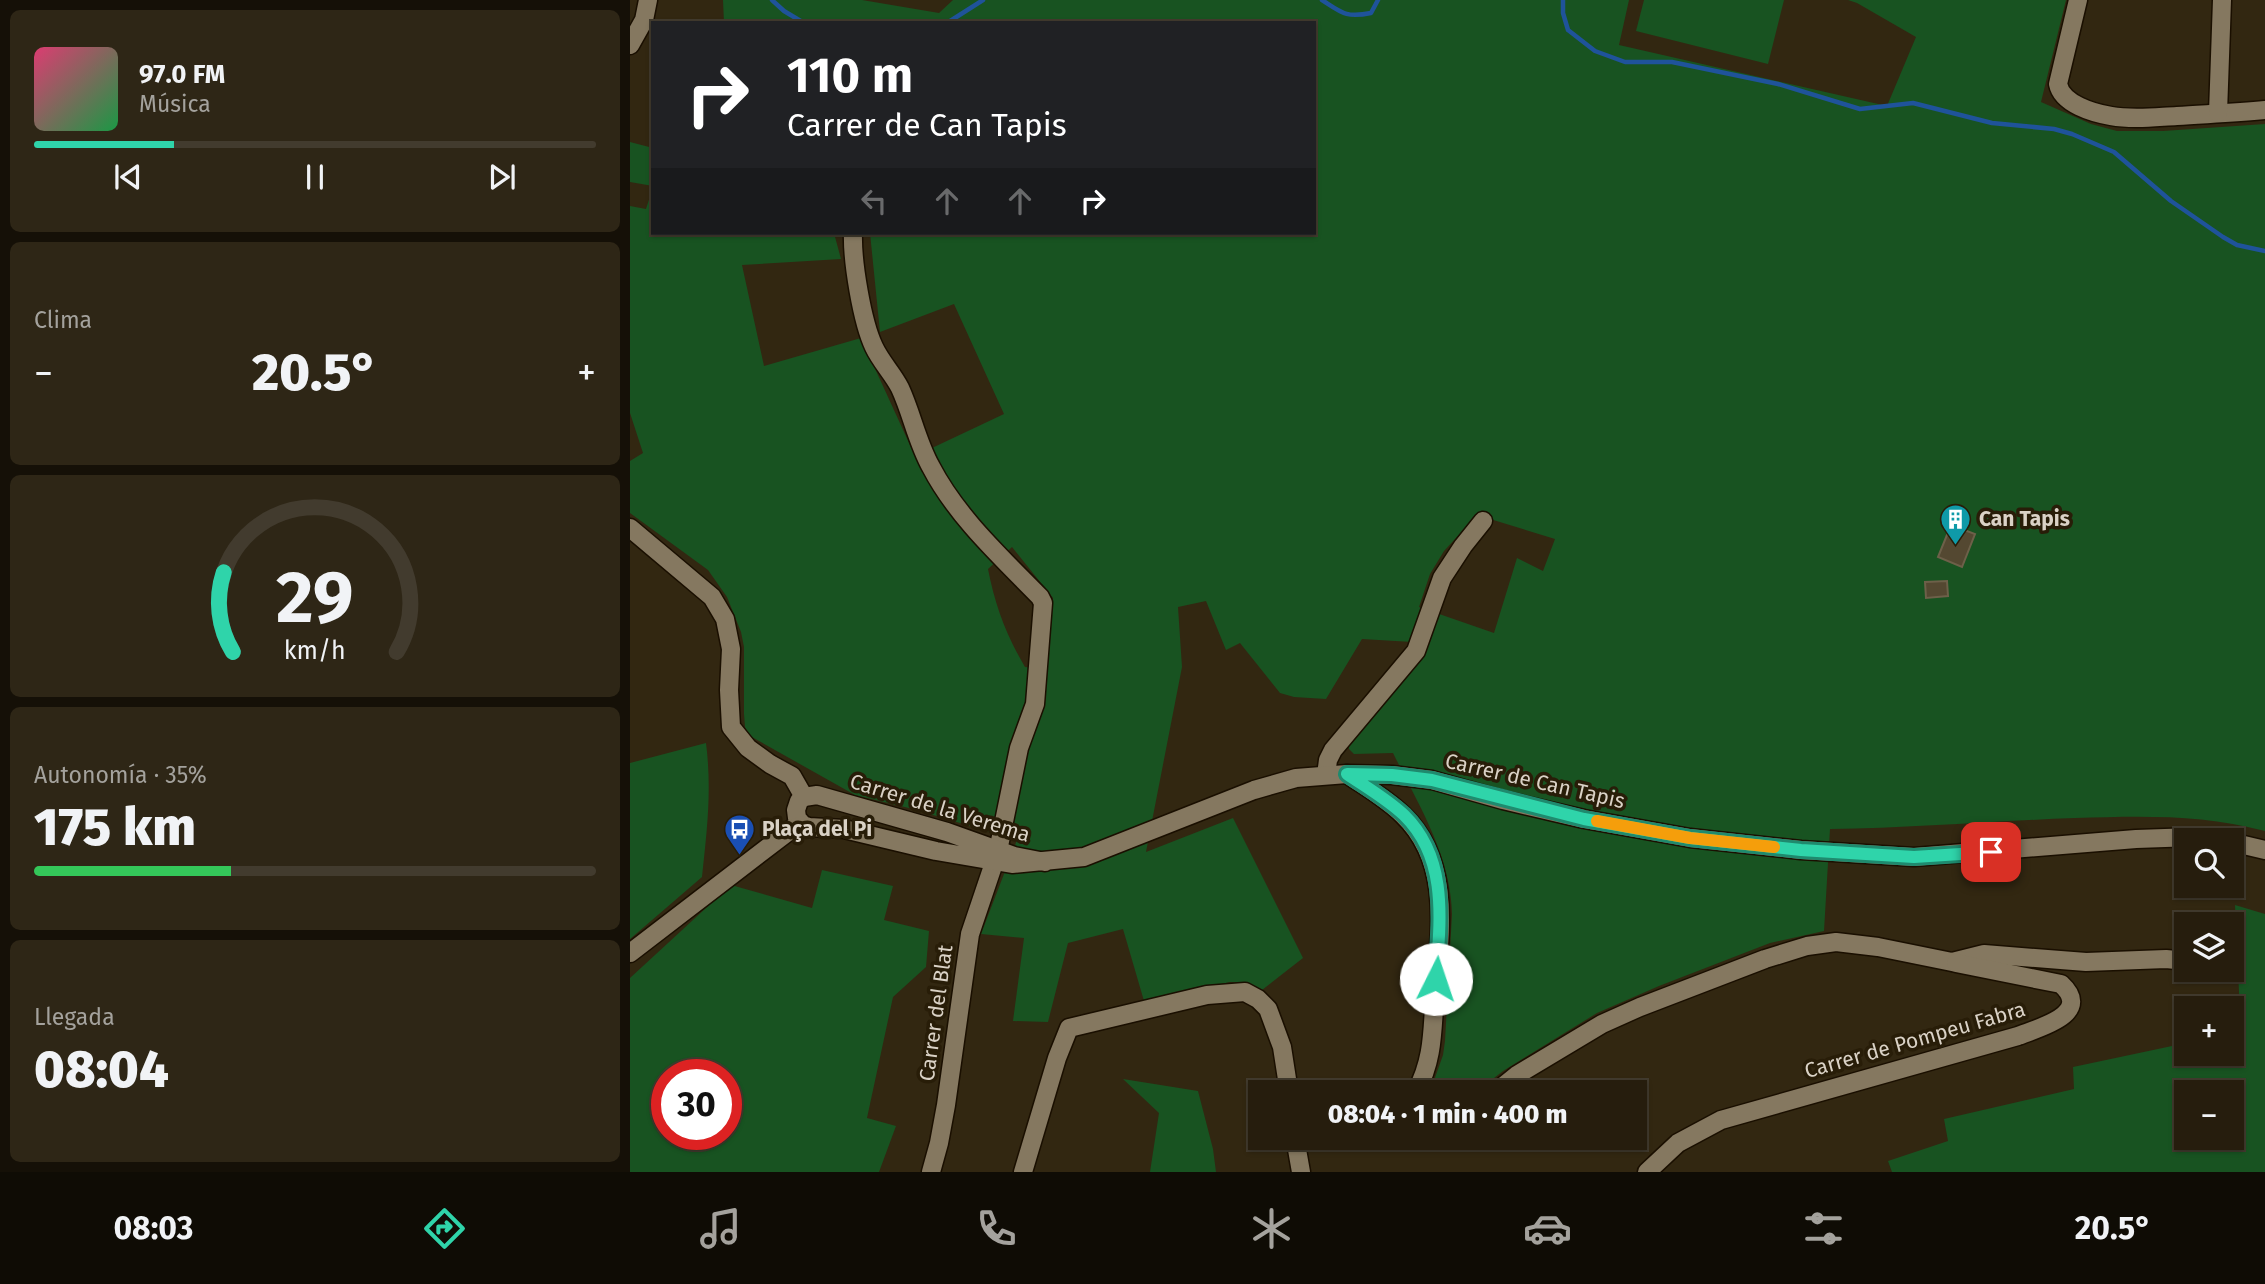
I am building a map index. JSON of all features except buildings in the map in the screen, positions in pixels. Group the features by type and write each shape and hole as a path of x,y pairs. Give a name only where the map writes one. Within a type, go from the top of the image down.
{"street":[{"path":"630,45 644,20 648,0"},
{"path":"2078,0 2059,76 2060,92 2064,98 2110,116 2265,110"},
{"path":"2218,113 2222,0"},
{"name":"Carrer del Blat","path":"853,235 859,286 871,338 900,388 929,464 958,509 1043,603 1035,704 1018,748 995,856 965,955 952,1066 939,1143 931,1172"},
{"path":"1326,775 1328,760 1333,750 1416,651 1442,578 1462,545 1483,522"},
{"path":"630,527 712,597 725,619 731,649 729,690 732,727 748,747 792,776 813,797 827,805 828,814 824,822 793,828 630,953"},
{"path":"1347,774 1403,814 1433,860 1440,897 1439,926 1432,1049 1421,1080"},
{"name":"Carrer de Can Tapis","path":"810,825 844,828 936,851 995,856 1012,864 1045,862 1084,857 1254,790 1296,778 1347,774 1392,775 1432,780 1584,819 1690,838 1813,851 1914,857 2174,838"},
{"path":"810,825 797,818 796,810 799,802 813,797"},
{"name":"Carrer de la Verema","path":"813,797 947,832 995,856"},
{"path":"2244,845 2265,850"},
{"path":"1511,1080 1602,1024 1752,964 1807,946 1836,942 1878,947 1952,962 1984,954 2086,962 2174,960"},
{"name":"Carrer de Pompeu Fabra","path":"1647,1172 1678,1143 1721,1120 2018,1036 2059,1021 2070,1005 2068,989 2062,984 1952,962"},
{"path":"1023,1172 1057,1058 1069,1028 1207,995 1245,992 1268,1009 1282,1047 1287,1080"},
{"path":"1297,1150 1301,1172"}],"green space":[{"path":"723,0 862,0 939,13 953,0 1629,0 1619,45 1887,106 1916,37 1848,0 2066,0 2041,102 2091,124 2117,131 2163,131 2265,124 2265,831 2194,819 2147,817 1830,829 1824,931 1770,943 1597,1013 1491,1080 1434,1080 1445,1041 1452,914 1446,872 1432,831 1393,753 1354,754 1349,749 1349,744 1429,643 1362,639 1326,699 1294,697 1280,693 1240,643 1226,650 1206,601 1178,607 1182,667 1146,852 1233,818 1303,958 1262,990 1247,983 1230,982 1144,1001 1123,929 1068,943 1048,1022 1013,1021 1024,938 981,934 1017,840 855,795 750,736 745,727 744,714 744,647 727,597 708,570 630,513 630,461 643,453 630,413 630,206 646,209 651,193 651,235 835,235 841,259 742,265 764,366 861,338 915,456 1004,414 954,304 880,332 870,235 1316,235 1316,21 724,21","holes":["1477,515 1555,539 1543,571 1517,558 1494,633 1419,607 1430,574 1444,551","1012,547 1053,598 1046,669 1025,667 1002,620 994,595 988,569"]},
{"path":"1644,0 1784,0 1768,64 1636,31"},
{"path":"630,142 651,147 651,186 630,182"},
{"path":"706,743 709,794 702,877 630,939 630,763"},
{"path":"822,870 893,886 884,920 929,931 926,967 893,997 867,1118 896,1126 879,1172 630,1172 630,978 731,885 812,908"},
{"path":"2235,905 2265,914 2265,1172 1892,1172 1888,1161 1948,1141 1944,1119 2074,1089 2073,1067 2172,1046 2174,1066 2244,1066 2244,996 2239,996 2239,982 2244,982 2244,912 2235,912"},
{"path":"1123,1079 1198,1091 1216,1172 1150,1172 1159,1113"}],"waterway":[{"path":"772,0 801,21"},
{"path":"950,21 983,0"},
{"path":"1322,0 1350,15 1371,13 1378,0"},
{"path":"1563,0 1563,13 1568,30 1595,51 1625,62 1672,62 1778,84 1860,109 1913,103 1992,123 2054,129 2072,134 2114,152 2171,201 2223,237 2237,245 2265,251"}],"slow traffic":[{"path":"1597,821 1690,838 1774,847"}],"place":[{"name":"Can Tapis","path":"1956,546"},
{"name":"Plaça del Pi","path":"739,856"}],"route":[{"path":"1436,979 1440,897 1433,860 1403,814 1347,774 1392,775 1432,780 1584,819 1690,838 1871,855 1914,857 1991,852"}]}
